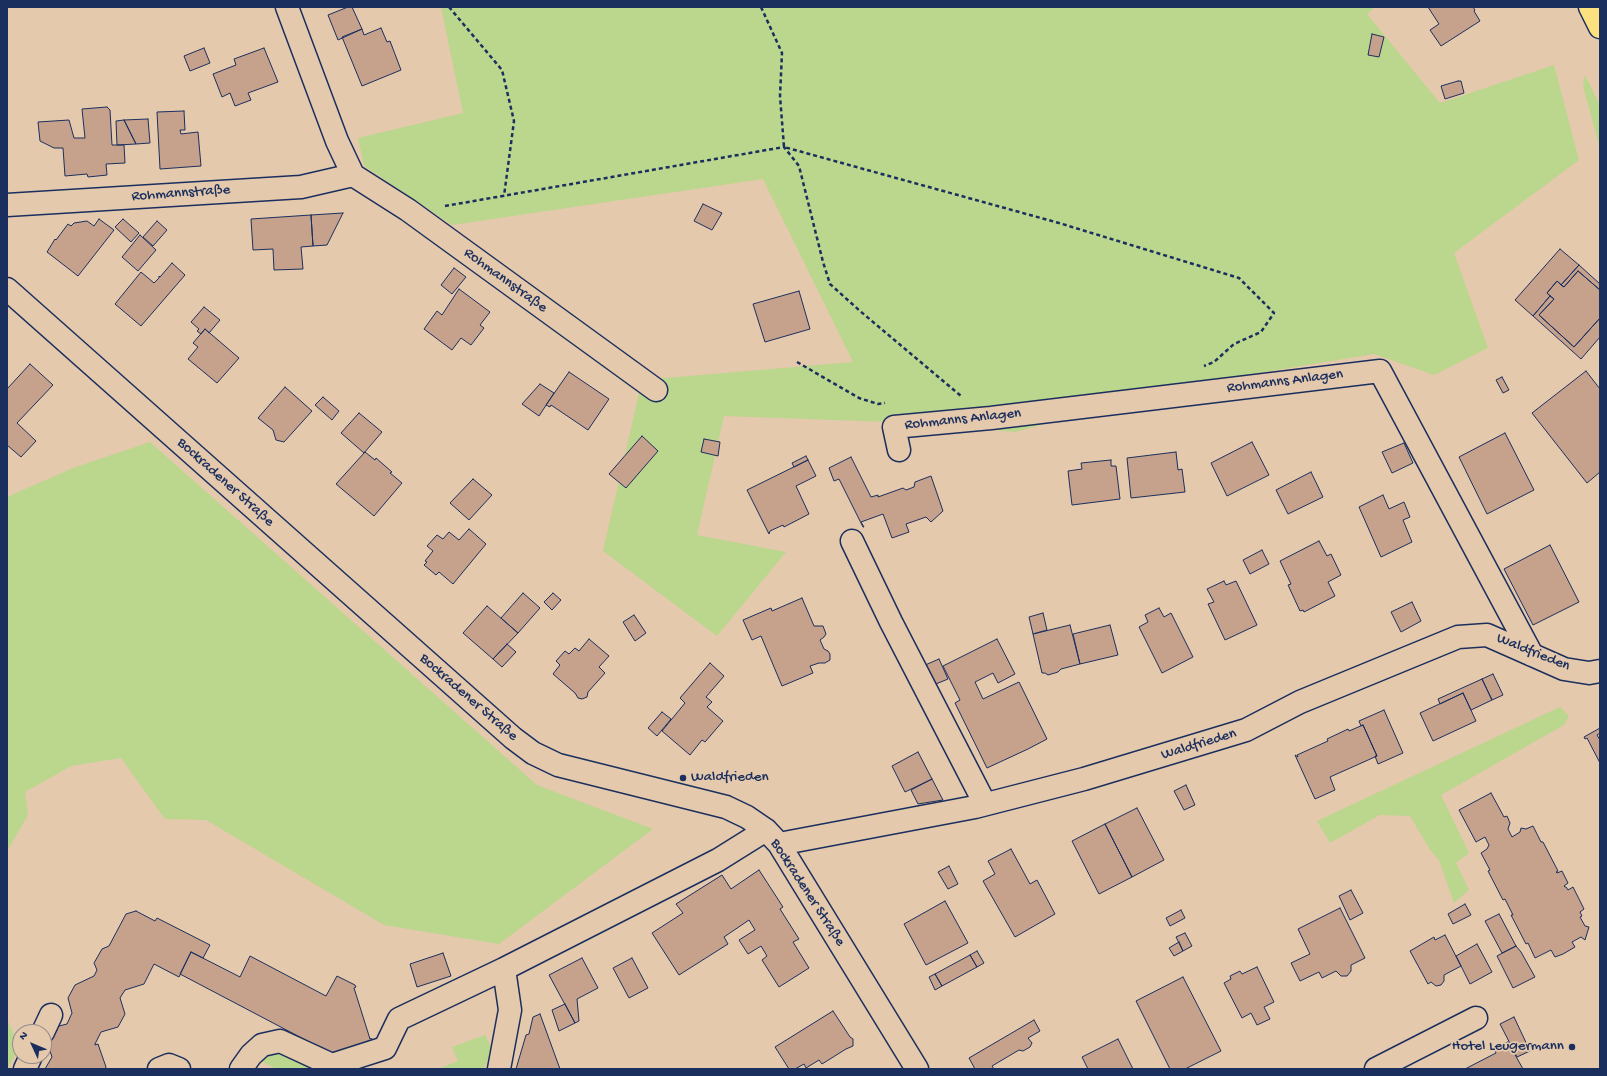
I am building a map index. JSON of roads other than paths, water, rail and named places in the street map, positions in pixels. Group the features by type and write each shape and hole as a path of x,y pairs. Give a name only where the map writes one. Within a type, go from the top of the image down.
{"main road":[{"path":"1590,7 1600,27"}],"street":[{"path":"287,7 337,142 353,175"},
{"name":"Rohmannstraße","path":"7,205 301,187 353,175 408,210 656,390"},
{"name":"Bockradener Straße","path":"7,289 489,717 533,753 558,765 726,807 747,817 772,837 917,1069"},
{"name":"Rohmanns Anlagen","path":"899,450 894,427 991,418 1380,371 1532,655"},
{"path":"852,541 895,629 985,804"},
{"name":"Waldfrieden","path":"241,1069 251,1055 262,1045 280,1041 332,1065 385,1048 399,1019 504,969 718,860 772,837 985,804 1084,780 1246,730 1300,702 1458,637 1487,635 1564,669 1589,673 1600,672"},
{"path":"500,1069 510,1010 504,969"},
{"path":"1376,1069 1476,1018"},
{"path":"158,1069 169,1065 179,1069"}],"place":[{"name":"Waldfrieden","path":"683,778"},
{"name":"Hotel Leugermann","path":"1572,1047"}]}
